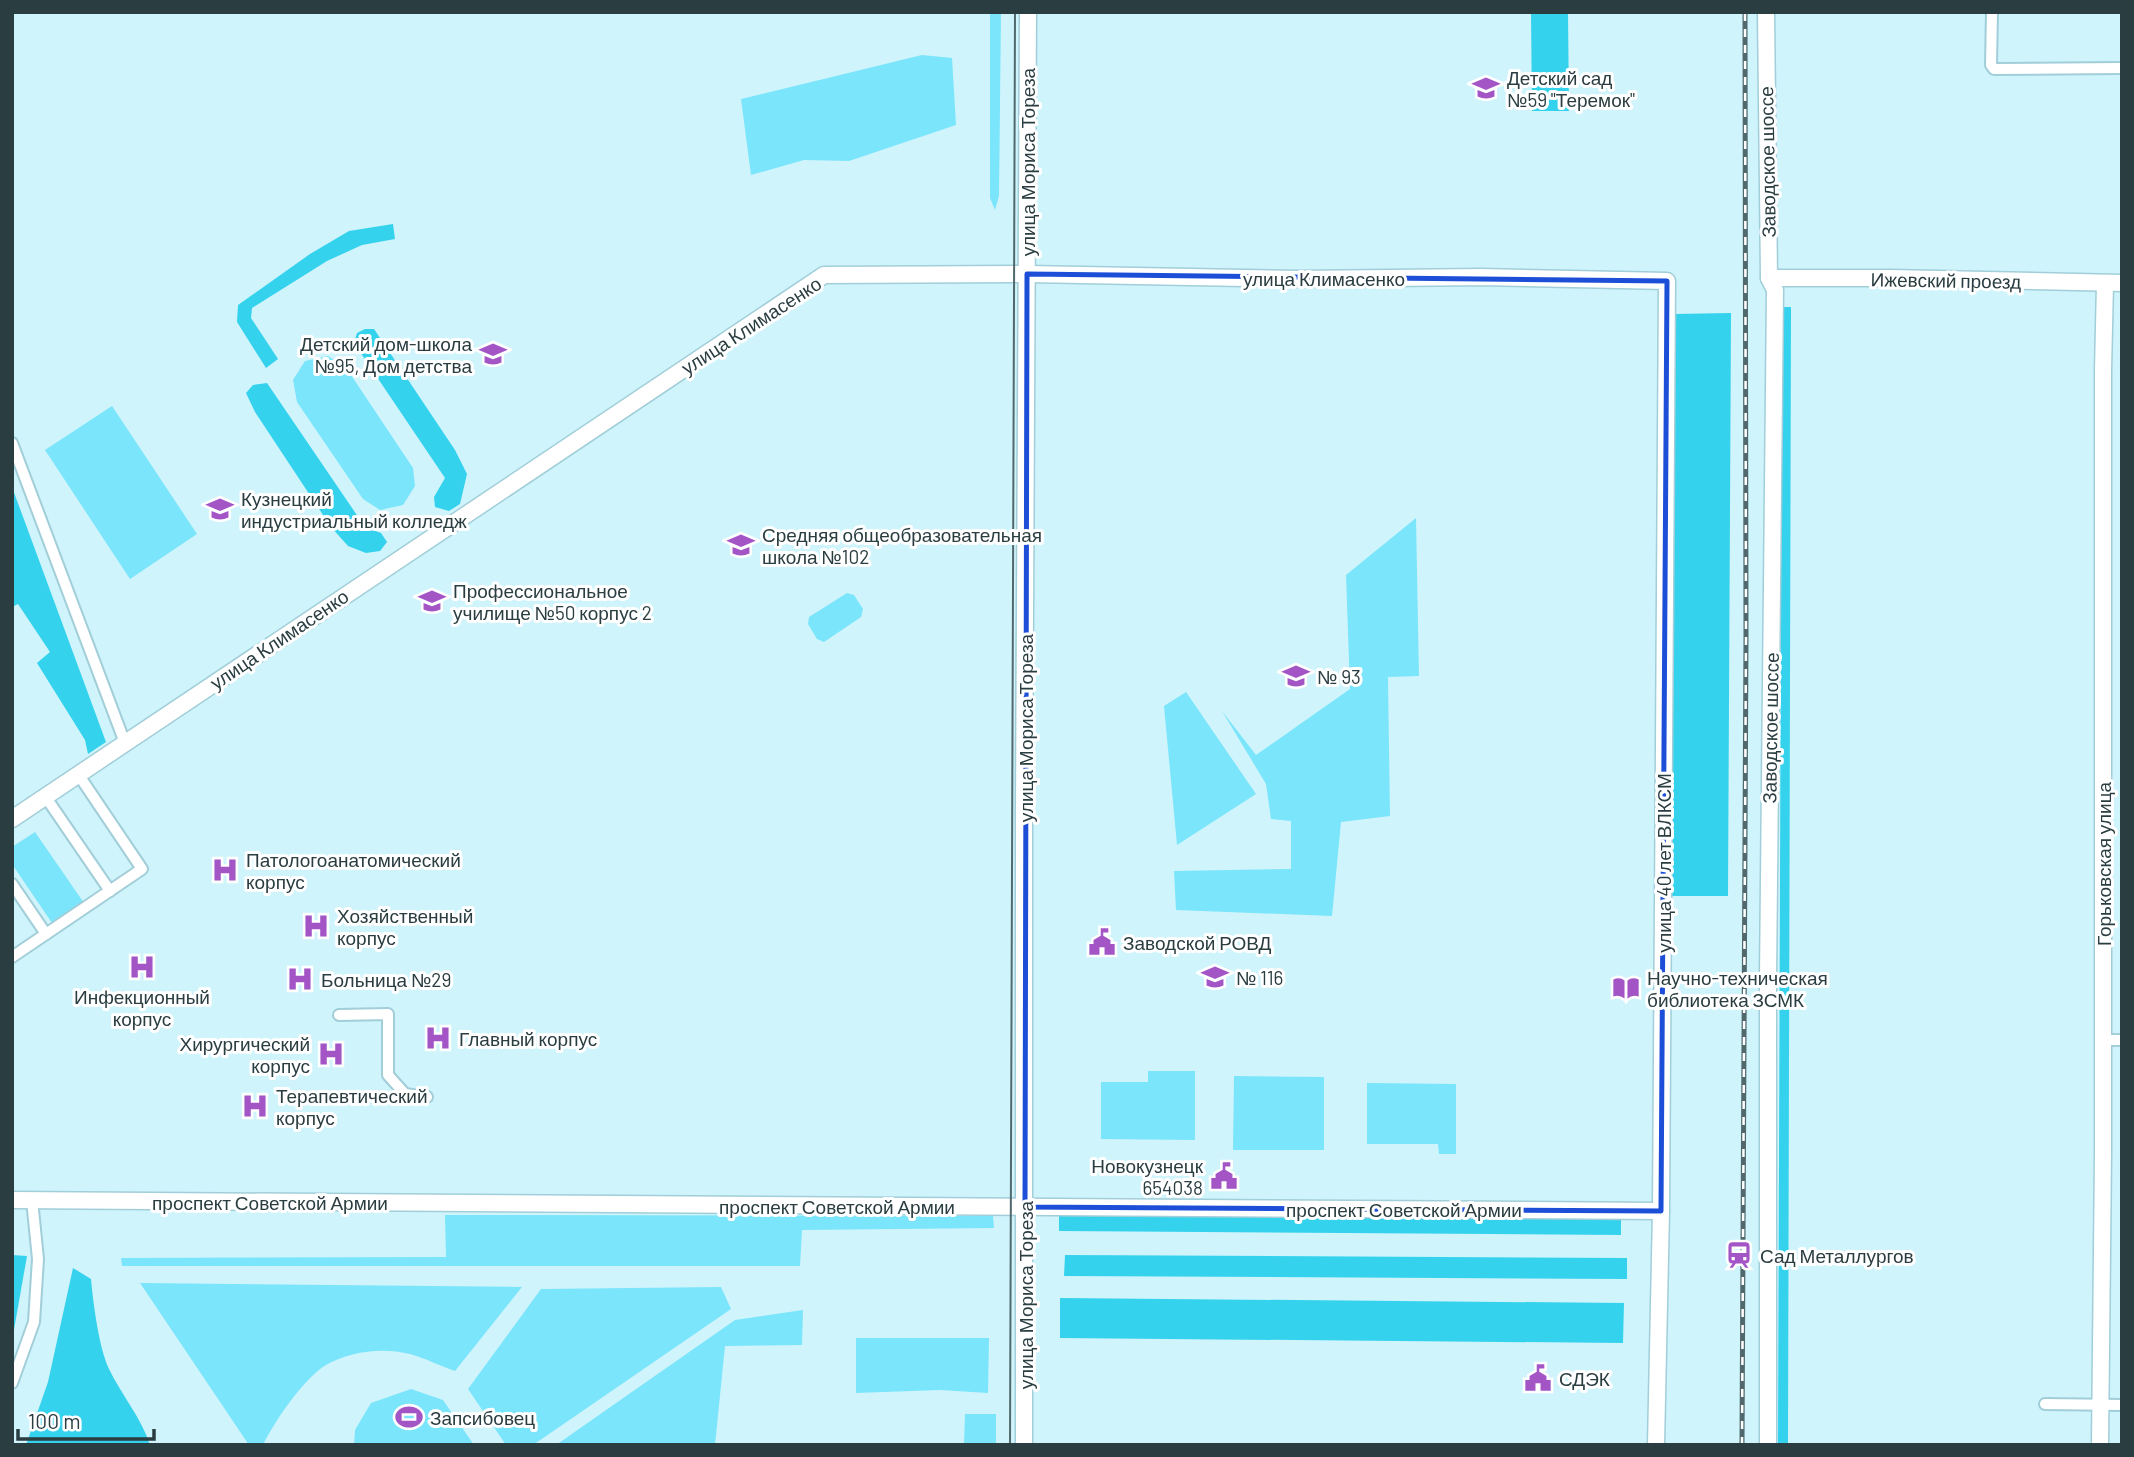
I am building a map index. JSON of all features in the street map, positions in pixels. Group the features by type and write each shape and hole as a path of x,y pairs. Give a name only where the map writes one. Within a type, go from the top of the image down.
{"street":[{"name":"улица Мориса Тореза","path":"1024,1445 1028,12"},
{"name":"Заводское шоссе","path":"1766,12 1769,278 1774,290 1768,964 1768,1445"},
{"path":"1992,12 1991,65 1994,69 2122,68"},
{"name":"улица Климасенко","path":"12,819 824,275 1027,274 1298,279 1481,277 1667,281"},
{"name":"Ижевский проезд","path":"1769,278 1890,278 2114,284"},
{"name":"улица 40 лет ВЛКСМ","path":"1656,1445 1661,1210 1667,281"},
{"name":"Горьковская улица","path":"2100,1445 2104,1040 2102,370 2114,284"},
{"path":"12,443 125,743"},
{"path":"12,957 142,869 78,774"},
{"path":"45,796 110,891"},
{"path":"12,884 46,934"},
{"path":"340,1015 388,1014 388,1074 405,1094 427,1097"},
{"path":"2104,1040 2122,1040"},
{"name":"проспект Советской Армии","path":"12,1200 1661,1210"},
{"path":"12,1382 34,1322 38,1259 32,1200"},
{"path":"2045,1404 2122,1405"}],"highlighted area":[{"path":"1027,274 1667,281 1661,1211 1025,1207"}],"shaded area":[{"path":"990,12 1001,12 999,196 995,210 990,198"},
{"path":"1531,12 1568,12 1569,111 1532,111"},
{"path":"922,55 952,58 956,125 849,161 804,160 751,175 741,99"},
{"path":"393,224 395,239 362,245 327,261 252,308 251,318 278,359 266,368 237,322 238,305 310,254 349,231"},
{"path":"1782,307 1791,307 1788,1445 1778,1445"},
{"path":"1731,313 1728,896 1671,896 1674,314"},
{"path":"374,329 455,450 467,474 460,504 449,511 435,507 434,497 445,478 354,343 357,333"},
{"path":"328,356 347,369 413,468 415,486 403,505 380,510 363,499 297,402 293,380 305,361"},
{"path":"267,383 365,527 381,533 387,542 380,551 366,553 348,546 331,527 255,412 246,393 253,385"},
{"path":"112,406 197,534 130,579 45,450"},
{"path":"12,487 106,742 88,754 85,740 37,663 50,652 18,604 12,607"},
{"path":"1416,518 1419,676 1388,677 1390,816 1341,822 1332,916 1176,910 1174,871 1291,869 1291,821 1271,819 1266,784 1222,711 1256,755 1350,689 1346,575"},
{"path":"847,593 854,595 863,609 861,617 824,642 817,639 808,624 809,617"},
{"path":"1186,692 1256,794 1177,845 1164,706"},
{"path":"35,832 84,903 52,923 12,864 12,847"},
{"path":"1148,1071 1195,1071 1195,1140 1101,1139 1101,1082 1148,1082"},
{"path":"1234,1076 1324,1077 1324,1150 1233,1150"},
{"path":"1367,1083 1456,1084 1456,1154 1439,1154 1438,1144 1367,1144"},
{"path":"1059,1210 1621,1213 1621,1235 1059,1231"},
{"path":"445,1215 993,1216 994,1228 802,1230 800,1266 122,1266 121,1258 446,1257"},
{"path":"12,1255 27,1256 12,1341"},
{"path":"1065,1255 1627,1258 1627,1279 1064,1276"},
{"path":"73,1268 91,1279 105,1360 150,1445 26,1445 48,1382"},
{"path":"140,1283 522,1287 455,1371 400,1352 367,1352 345,1356 326,1365 308,1380 282,1413 263,1445 249,1445"},
{"path":"721,1287 731,1309 533,1445 506,1445 468,1389 541,1289"},
{"path":"1060,1298 1624,1303 1623,1343 1060,1338"},
{"path":"803,1310 802,1345 725,1346 715,1445 556,1445 735,1320"},
{"path":"856,1338 989,1338 988,1393 940,1390 856,1393"},
{"name":"Запсибовец","path":"411,1389 443,1400 474,1445 354,1445 355,1430 371,1403"},
{"path":"965,1414 996,1414 996,1445 964,1445"}],"tram line":[{"path":"1010,1445 1015,12"}],"railway":[{"path":"1742,1445 1746,637 1745,12"}],"place":[{"name":"Детский сад №59 \"Теремок\"","path":"1486,88"},
{"name":"Детский дом-школа №95, Дом детства","path":"493,354"},
{"name":"Кузнецкий индустриальный колледж","path":"220,509"},
{"name":"Средняя общеобразовательная школа №102","path":"741,545"},
{"name":"Профессиональное училище №50 корпус 2","path":"432,601"},
{"name":"№ 93","path":"1296,676"},
{"name":"Патологоанатомический корпус","path":"225,870"},
{"name":"Хозяйственный корпус","path":"316,926"},
{"name":"Заводской РОВД","path":"1102,942"},
{"name":"Инфекционный корпус","path":"142,967"},
{"name":"№ 116","path":"1215,977"},
{"name":"Больница №29","path":"300,979"},
{"name":"Научно-техническая библиотека ЗСМК","path":"1626,988"},
{"name":"Главный корпус","path":"438,1038"},
{"name":"Хирургический корпус","path":"331,1054"},
{"name":"Терапевтический корпус","path":"255,1106"},
{"name":"Новокузнецк 654038","path":"1224,1176"},
{"name":"Сад Металлургов","path":"1739,1255"},
{"name":"СДЭК","path":"1538,1378"},
{"name":"Запсибовец","path":"409,1417"}]}
